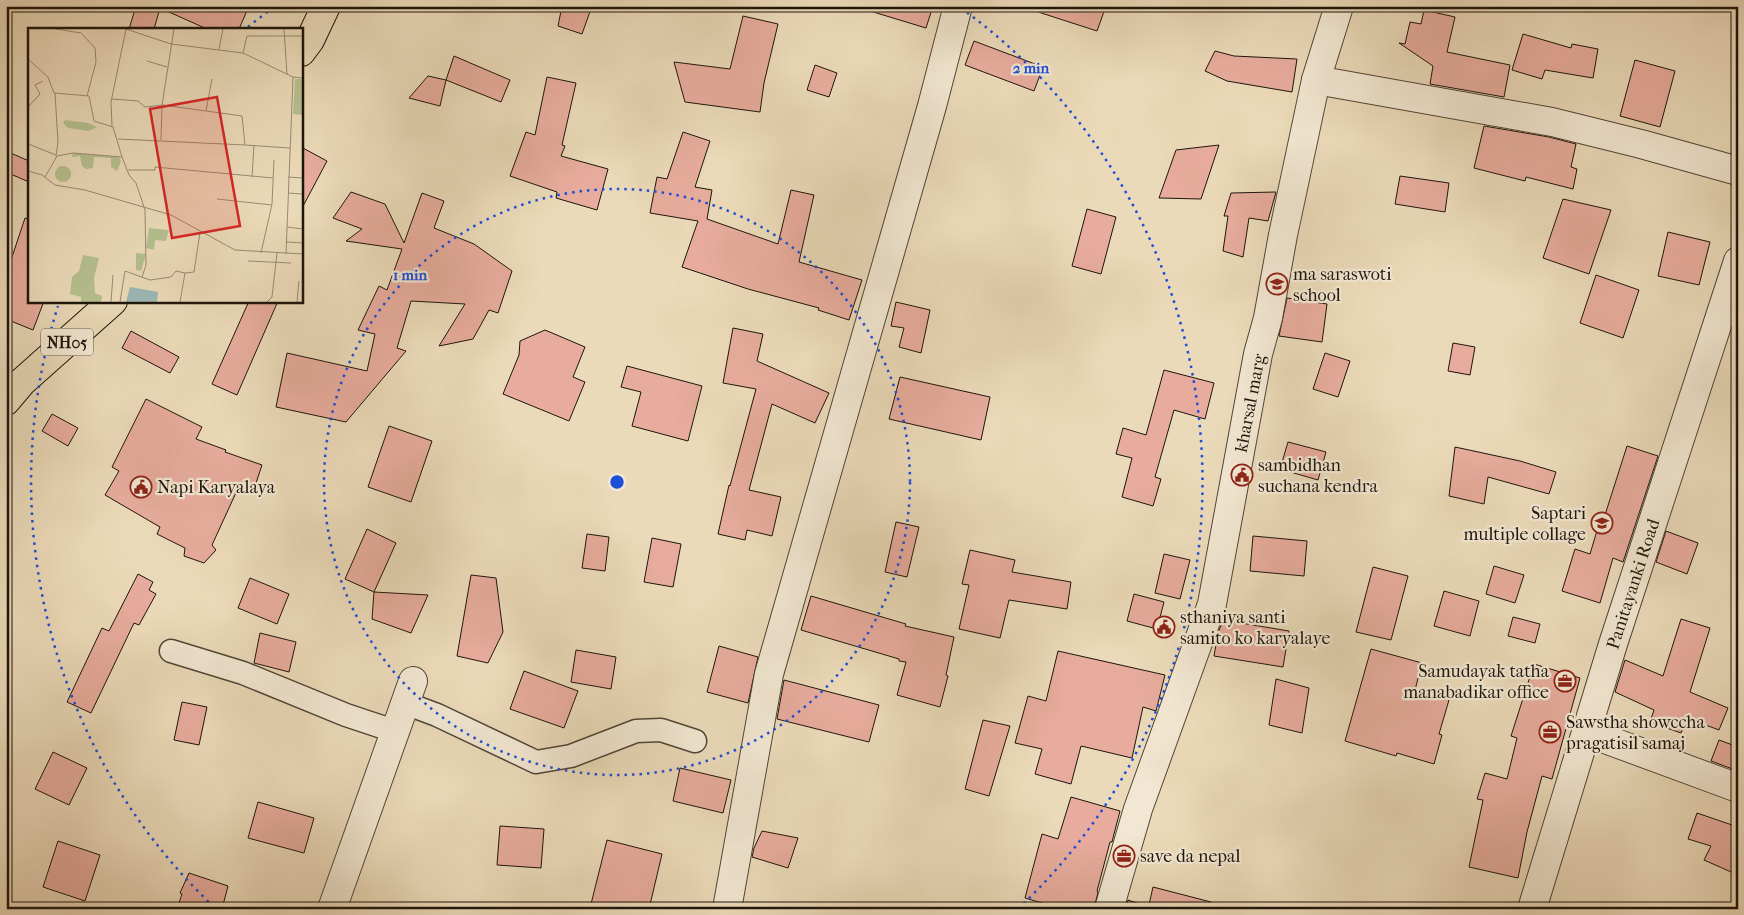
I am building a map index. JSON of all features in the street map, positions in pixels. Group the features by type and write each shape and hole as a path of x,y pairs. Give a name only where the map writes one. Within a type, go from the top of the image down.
{"main road":[{"path":"302,51 310,40 326,6"},
{"name":"NH05","path":"14,392 112,302"}],"street":[{"path":"727,909 770,674 932,106 958,6"},
{"name":"kharsal marg","path":"1110,909 1138,808 1212,604 1258,354 1268,318 1283,235 1316,80 1339,6"},
{"path":"1316,80 1552,122 1738,170"},
{"name":"Panitayanki Road","path":"1532,909 1613,644 1738,262"},
{"path":"171,651 243,673 346,715 394,731"},
{"path":"332,909 409,692 437,715 536,762 570,756 636,731 661,730 695,741"},
{"path":"1586,732 1738,788"}],"building":[{"path":"136,6 249,6 239,28 205,28 160,8 154,28 129,28"},
{"path":"562,6 592,6 582,34 558,26"},
{"path":"870,6 933,6 926,28 870,11"},
{"path":"1033,6 1106,6 1097,31 1032,10"},
{"path":"1424,10 1455,17 1447,52 1510,65 1504,97 1430,84 1433,66 1399,43 1405,44 1410,22 1421,24"},
{"path":"743,16 778,24 764,83 760,112 685,102 674,62 730,69"},
{"path":"1523,34 1571,48 1572,44 1598,49 1593,78 1545,70 1542,79 1512,70"},
{"path":"974,41 1043,67 1034,91 965,65"},
{"path":"1215,51 1234,56 1297,59 1292,92 1227,81 1205,71"},
{"path":"454,56 510,80 501,102 446,80"},
{"path":"1635,60 1675,71 1660,127 1620,116"},
{"path":"815,65 837,73 829,97 807,90"},
{"path":"428,76 446,80 440,106 409,98"},
{"path":"547,77 576,83 562,145 565,146 561,156 608,169 597,210 556,198 557,192 510,176 526,132 535,135"},
{"path":"1484,126 1549,137 1576,144 1571,167 1577,169 1573,189 1526,177 1525,181 1474,168"},
{"path":"683,132 710,141 695,187 712,190 707,219 778,244 791,190 814,195 799,262 862,280 849,320 818,310 819,308 748,289 682,267 698,221 650,213 657,177 667,179"},
{"path":"1219,145 1201,199 1159,198 1176,150"},
{"path":"302,148 327,161 302,208"},
{"path":"6,151 28,161 28,182 6,172"},
{"path":"1400,176 1449,183 1445,212 1395,204"},
{"path":"351,192 385,204 404,243 422,193 444,201 434,228 474,244 512,271 498,313 489,310 473,339 439,346 465,304 411,301 397,348 406,351 346,422 276,407 287,353 367,371 375,334 358,330 379,286 387,290 402,249 346,241 362,229 333,218"},
{"path":"1276,192 1268,221 1249,218 1243,257 1223,251 1228,216 1224,216 1231,193"},
{"path":"1563,199 1611,210 1589,274 1543,258"},
{"path":"1087,209 1116,217 1101,274 1072,266"},
{"path":"25,218 28,219 28,302 44,302 33,330 6,319 6,275"},
{"path":"1668,232 1710,242 1699,285 1658,276"},
{"path":"1596,275 1639,290 1623,338 1580,323"},
{"path":"1287,298 1327,304 1322,342 1279,336"},
{"path":"249,302 278,302 237,395 212,384"},
{"path":"896,302 930,310 921,353 899,347 904,328 891,326"},
{"path":"733,328 763,334 757,361 829,393 815,423 772,404 749,490 781,497 772,536 747,530 745,540 718,534 729,485 756,389 723,383"},
{"path":"545,330 585,347 573,377 585,382 569,421 503,394 519,355 520,341"},
{"path":"131,331 179,357 170,373 122,348"},
{"path":"1453,343 1475,347 1470,375 1448,371"},
{"path":"1325,353 1350,361 1338,397 1313,389"},
{"path":"627,366 702,386 688,441 632,426 641,392 621,387"},
{"path":"1164,370 1214,383 1205,419 1174,410 1155,477 1161,479 1153,506 1122,497 1132,458 1116,454 1123,428 1146,435"},
{"path":"900,377 990,397 981,440 889,419"},
{"path":"146,399 202,427 196,439 262,465 254,489 240,484 212,545 216,550 204,563 184,556 185,548 157,534 160,527 105,495 119,471 112,467"},
{"path":"52,414 78,428 68,446 42,431"},
{"path":"389,426 432,441 411,502 368,487"},
{"path":"1288,442 1326,452 1318,480 1280,469"},
{"path":"1627,446 1658,456 1623,562 1613,558 1600,603 1562,591 1575,549 1590,554 1602,514 1605,515"},
{"path":"1455,447 1520,461 1556,472 1549,494 1488,477 1484,504 1449,496"},
{"path":"896,522 919,527 907,577 885,572"},
{"path":"367,529 396,543 374,592 345,579"},
{"path":"1666,531 1698,543 1687,574 1656,562"},
{"path":"587,534 609,537 605,571 582,568"},
{"path":"1253,536 1307,541 1304,576 1250,571"},
{"path":"652,538 681,544 673,587 644,582"},
{"path":"970,550 1015,560 1012,572 1071,582 1067,609 1009,600 1000,638 959,629 969,585 962,584"},
{"path":"1164,554 1190,560 1180,599 1155,593"},
{"path":"1494,566 1524,575 1515,603 1486,594"},
{"path":"1373,567 1408,576 1391,640 1356,632"},
{"path":"138,574 153,582 149,590 156,594 139,625 134,623 91,713 67,702 102,628 109,631"},
{"path":"471,575 496,578 503,632 488,663 457,656"},
{"path":"250,578 289,594 277,624 238,608"},
{"path":"1444,591 1479,601 1470,636 1434,626"},
{"path":"374,592 428,595 411,633 372,619"},
{"path":"1134,594 1164,602 1157,629 1127,621"},
{"path":"811,596 906,624 905,626 954,637 946,675 948,676 940,707 897,695 906,662 801,630"},
{"path":"1513,617 1540,624 1535,643 1508,636"},
{"path":"1681,619 1710,628 1690,692 1728,708 1719,730 1687,718 1681,733 1650,722 1654,710 1615,692 1625,660 1663,676"},
{"path":"1223,620 1289,631 1283,667 1214,656 1218,633"},
{"path":"260,633 296,642 289,672 254,663"},
{"path":"719,646 758,657 748,703 707,692"},
{"path":"1371,649 1422,663 1415,690 1449,700 1439,734 1442,735 1434,764 1397,753 1396,756 1345,741"},
{"path":"576,650 616,657 611,689 571,682"},
{"path":"1058,651 1165,675 1156,711 1143,707 1132,758 1081,746 1071,784 1035,774 1042,749 1015,743 1028,696 1046,701"},
{"path":"1534,664 1580,678 1552,779 1542,776 1527,832 1518,878 1469,867 1483,800 1477,799 1485,773 1507,779 1517,738 1511,736"},
{"path":"524,671 578,691 564,728 510,709"},
{"path":"1276,679 1309,688 1302,733 1269,725"},
{"path":"784,680 879,705 869,742 777,719"},
{"path":"182,702 207,707 199,745 174,740"},
{"path":"983,720 1010,726 989,796 965,789"},
{"path":"1719,740 1738,747 1738,771 1711,761"},
{"path":"53,752 87,768 69,805 35,789"},
{"path":"680,768 731,780 723,813 673,801"},
{"path":"1071,797 1120,811 1097,891 1094,909 1063,909 1025,898 1042,834 1058,839"},
{"path":"258,802 314,818 304,853 248,838"},
{"path":"1697,813 1738,827 1738,875 1704,860 1711,846 1688,839"},
{"path":"500,826 544,829 541,868 497,865"},
{"path":"762,831 798,838 788,868 752,857"},
{"path":"607,840 662,854 649,909 611,909 591,904"},
{"path":"58,841 100,855 85,901 43,887"},
{"path":"189,873 228,886 222,909 177,909 182,894 180,893"},
{"path":"1153,887 1211,902 1210,909 1148,909"},
{"path":"1128,900 1137,903 1137,909 1125,909"}],"place":[{"name":"ma saraswoti school","path":"1277,284"},
{"name":"sambidhan suchana kendra","path":"1242,475"},
{"name":"Napi Karyalaya","path":"141,487"},
{"name":"Saptari multiple collage","path":"1602,523"},
{"name":"sthaniya santi samito ko karyalaye","path":"1164,627"},
{"name":"Samudayak tatha manabadikar office","path":"1565,681"},
{"name":"Sawstha showccha pragatisil samaj","path":"1550,732"},
{"name":"save da nepal","path":"1124,856"}]}
